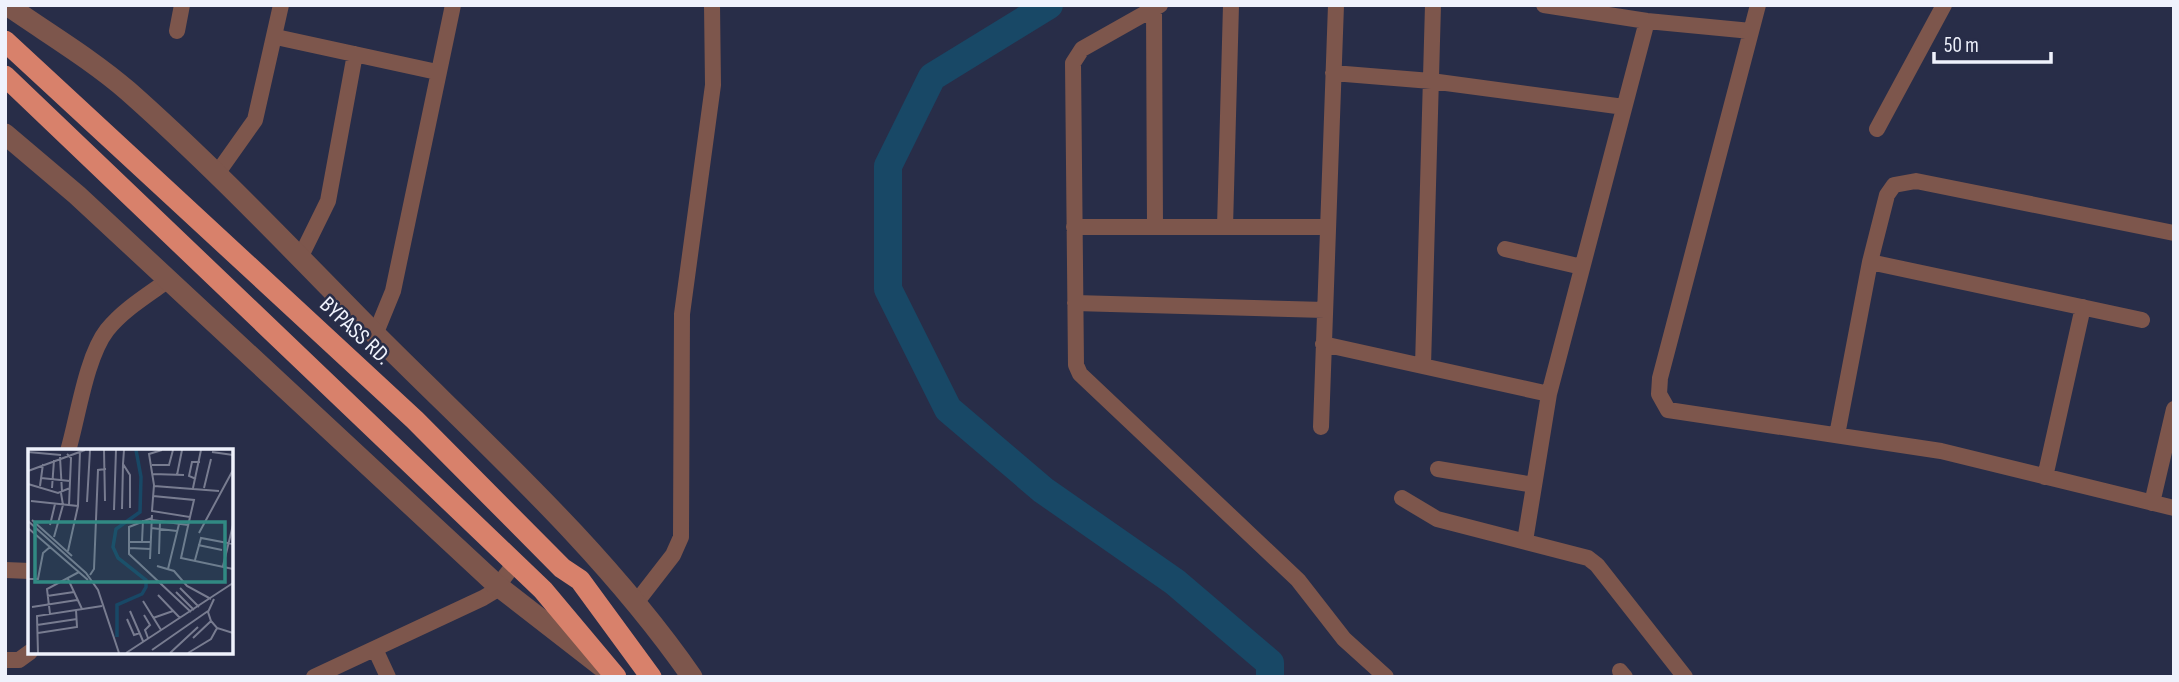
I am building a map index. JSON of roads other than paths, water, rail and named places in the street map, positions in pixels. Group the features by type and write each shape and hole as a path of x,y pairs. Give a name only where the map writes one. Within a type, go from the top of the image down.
{"highway":[{"name":"BYPASS RD.","path":"5,41 415,420 562,568 580,580 651,677"},
{"path":"5,75 543,590 615,677"},
{"path":"390,441 415,420"}],"street":[{"path":"7,5 126,90 301,256 376,335 537,493 635,604 692,677"},
{"path":"177,31 182,5"},
{"path":"216,175 252,127 276,37 281,5"},
{"path":"376,335 393,291 453,5"},
{"path":"635,604 673,555 681,537 682,314 713,85 712,5"},
{"path":"1225,226 1231,5"},
{"path":"1321,427 1336,5"},
{"path":"1423,366 1433,5"},
{"path":"1544,5 1647,21 1751,31"},
{"path":"1758,5 1660,378 1659,394 1668,410 1941,451 2174,508"},
{"path":"1877,129 1944,5"},
{"path":"1155,226 1157,7 1082,49 1073,63 1076,365 1080,374 1298,580 1344,639 1386,677"},
{"path":"1525,541 1549,394 1647,21"},
{"path":"276,37 438,72"},
{"path":"301,256 328,201 355,54"},
{"path":"1333,73 1431,81 1624,107"},
{"path":"5,134 77,195 498,586 615,677"},
{"path":"1837,435 1870,262 1887,195 1894,185 1916,181 2174,233"},
{"path":"1074,226 1328,226"},
{"path":"1505,249 1582,267"},
{"path":"1870,262 2142,320"},
{"path":"69,449 95,355 106,332 122,314 167,281"},
{"path":"1075,303 1325,310"},
{"path":"2045,477 2083,307"},
{"path":"1324,344 1549,394"},
{"path":"2152,503 2174,409"},
{"path":"1438,469 1534,485"},
{"path":"1402,498 1437,519 1575,553 1597,565 1685,677"},
{"path":"314,677 484,598 498,586 515,564"},
{"path":"5,570 28,571"},
{"path":"375,649 388,677"},
{"path":"5,660 19,660 28,653"}],"waterway":[{"path":"1049,5 932,77 888,166 888,289 948,409 1043,490 1175,582 1270,663 1270,677"}]}
